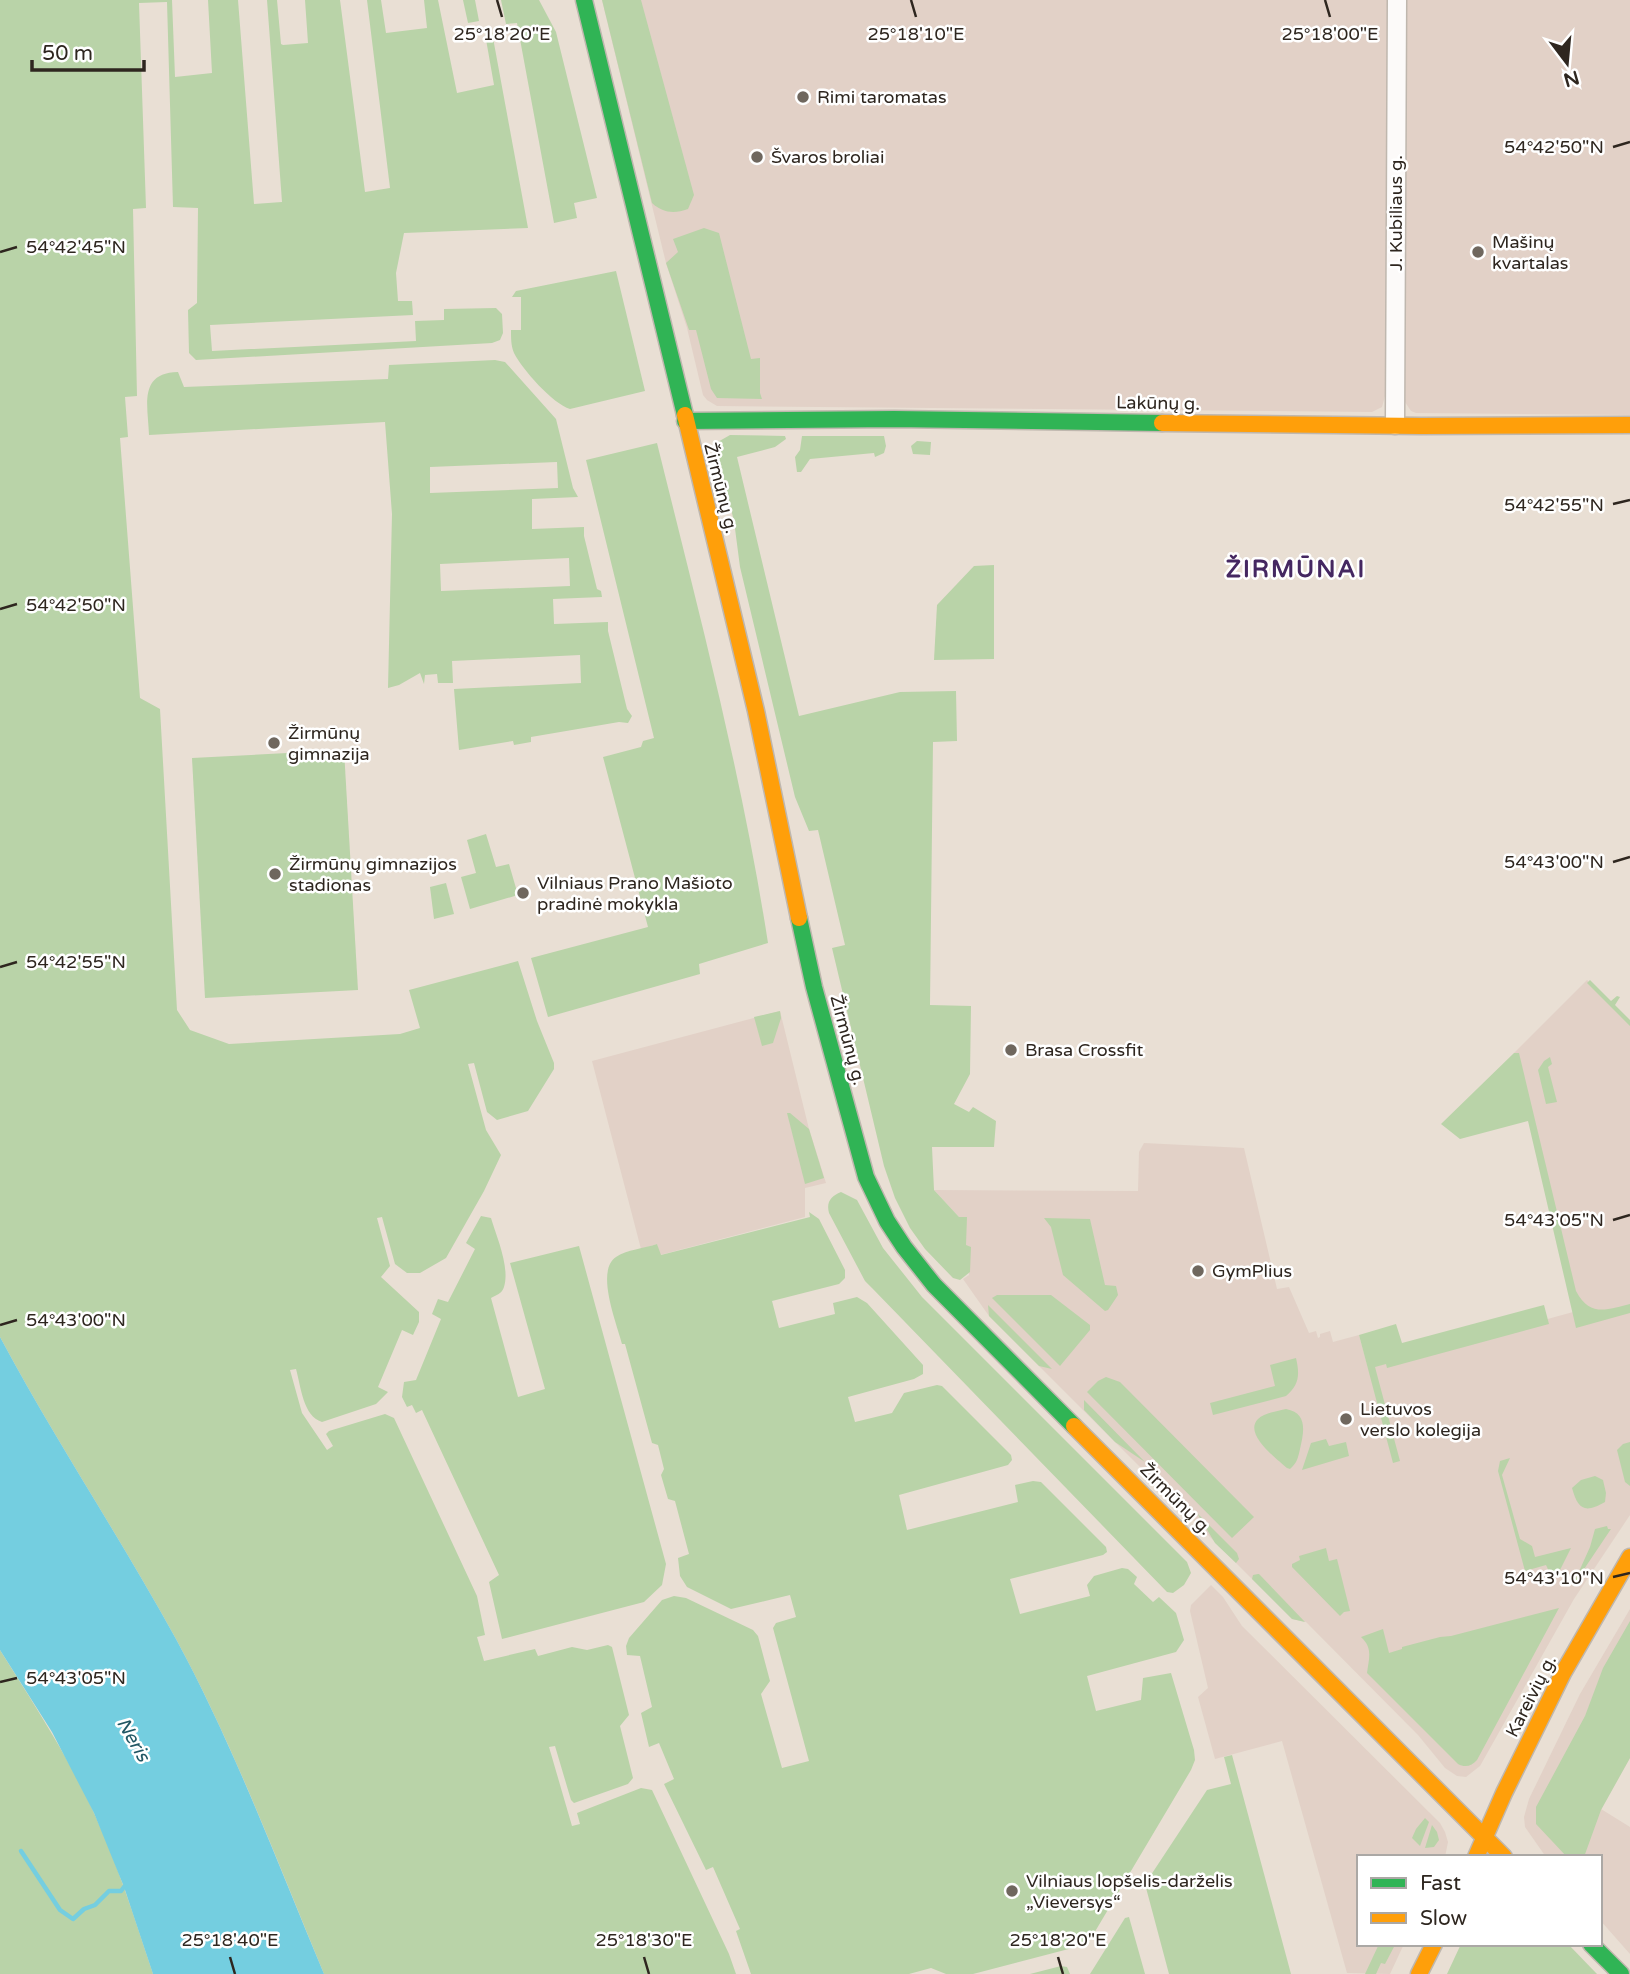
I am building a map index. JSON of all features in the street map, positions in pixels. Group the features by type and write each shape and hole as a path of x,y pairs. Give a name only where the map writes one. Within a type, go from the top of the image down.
{"main road":[{"name":"Žirmūnų g.","path":"584,0 756,711 814,987 866,1177 887,1224 914,1263 934,1285 1502,1855"},
{"name":"Lakūnų g.","path":"685,421 894,419 1630,425"},
{"name":"Kareivių g.","path":"1477,1855 1563,1673 1630,1557"},
{"path":"1419,1974 1433,1946"},
{"path":"1593,1946 1621,1974"}],"street":[{"name":"J. Kubiliaus g.","path":"1395,425 1398,0"}],"shaded area":[{"path":"602,0 1388,0 1385,396 1382,407 1372,412 717,406 703,395 687,328 666,263"},
{"path":"1407,0 1630,0 1630,415 1416,413 1411,411 1405,402"},
{"path":"1587,980 1630,1022 1630,1515 1574,1599 1480,1766 1466,1777 1457,1776 1445,1768 1418,1735 1306,1622 1292,1619 989,1316 963,1279 969,1275 966,1245 959,1217 934,1190 1138,1191 1139,1152 1144,1143 1244,1148 1277,1289 1289,1287 1309,1333 1316,1331 1318,1338 1320,1334 1330,1331 1333,1342 1359,1335 1368,1368 1573,1312 1514,1053"},
{"path":"780,1011 809,1129 826,1183 805,1188 805,1217 660,1255 657,1244 641,1249 592,1061"},
{"path":"1211,1585 1223,1597 1242,1626 1440,1823 1445,1832 1448,1842 1445,1855 1357,1855 1357,1946 1403,1946 1390,1974 1347,1973 1282,1741 1215,1759 1198,1697 1208,1688 1190,1611 1191,1605"},
{"path":"1630,1609 1630,1758 1601,1809 1630,1827 1630,1954 1602,1922 1602,1855 1545,1855 1525,1827 1524,1817 1529,1799 1580,1694"}],"green space":[{"path":"0,0 172,0 175,77 212,73 208,0 238,0 254,204 282,202 267,0 277,0 283,45 308,43 305,0 340,0 365,192 390,188 367,0 381,0 386,33 427,28 424,0 438,0 457,93 494,85 484,28 491,27 528,228 404,233 396,273 398,301 412,301 413,315 210,325 212,351 416,341 415,321 444,320 444,309 496,308 502,314 503,333 500,340 492,343 196,360 189,353 188,310 197,303 198,208 173,207 167,2 139,3 146,208 133,209 137,396 125,397 128,437 120,438 140,698 160,709 177,1010 190,1030 229,1044 400,1034 420,1028 409,990 518,961 554,1069 528,1111 497,1120 487,1112 474,1063 468,1064 486,1130 501,1155 446,1258 420,1273 407,1273 395,1264 382,1217 377,1218 390,1266 381,1277 419,1312 419,1322 413,1335 402,1330 378,1387 388,1392 376,1404 322,1422 311,1414 307,1407 296,1369 290,1370 302,1413 327,1450 333,1446 326,1434 329,1431 385,1414 394,1418 477,1596 485,1635 477,1637 484,1661 535,1649 538,1656 572,1647 587,1650 608,1645 612,1647 629,1715 620,1726 633,1778 628,1784 574,1803 555,1746 549,1747 572,1826 580,1824 577,1813 641,1788 652,1790 736,1974 324,1974 254,1804 197,1679 155,1601 0,1337"},
{"path":"463,0 475,0 479,21 468,23"},
{"path":"501,0 539,0 556,32 597,198 574,203 577,218 554,223 517,23 506,24"},
{"path":"602,0 641,0 694,195 688,209 669,212 652,203"},
{"path":"704,228 719,233 751,359 760,358 762,399 717,398 711,389 696,330 689,330 666,263 678,252 673,239"},
{"path":"616,271 645,391 570,409 539,385 514,353 511,330 521,330 521,297 512,297 516,291"},
{"path":"495,360 505,362 556,419 573,488 578,497 532,499 532,529 584,527 597,589 601,591 602,597 553,599 554,624 608,622 627,709 632,716 628,723 619,722 531,737 531,742 514,745 513,741 459,750 454,689 581,683 580,655 452,661 453,683 438,683 437,674 425,675 424,684 420,673 388,688 392,514 385,422 149,435 148,393 156,378 165,374 178,372 184,387 388,379 389,365","holes":["557,462 558,488 430,493 430,467","569,558 570,586 441,591 440,564"]},
{"path":"730,435 785,436 786,439 775,447 737,457 799,716 900,692 956,691 957,741 933,742 930,1005 971,1006 970,1074 954,1104 969,1112 973,1107 996,1121 994,1147 932,1147 934,1190 959,1217 967,1217 966,1245 971,1247 970,1272 960,1280 953,1278 925,1249 910,1228 895,1198 884,1166 832,948 845,945 818,830 809,831 795,797 740,567 734,521 715,446"},
{"path":"802,436 884,436 886,446 884,453 875,457 874,453 810,459 801,472 797,472 795,457 800,450"},
{"path":"917,441 931,442 930,455 913,454 911,446"},
{"path":"657,443 732,755 768,943 699,964 700,974 548,1017 531,958 648,927 603,757 641,747 643,741 654,738 586,460"},
{"path":"994,565 994,659 934,660 937,605 974,566"},
{"name":"Žirmūnų gimnazijos stadionas","path":"344,750 358,990 205,998 192,758"},
{"path":"486,834 496,867 509,864 518,895 470,909 461,877 476,873 467,840"},
{"path":"446,883 454,914 434,919 430,887"},
{"path":"1590,980 1611,1001 1617,996 1620,997 1615,1005 1630,1020 1630,1026 1587,983"},
{"path":"780,1011 781,1018 773,1043 762,1046 754,1017"},
{"path":"1514,1053 1519,1053 1576,1291 1587,1305 1593,1308 1599,1310 1630,1304 1630,1313 1576,1328 1528,1121 1460,1139 1441,1124"},
{"path":"1550,1057 1552,1064 1548,1067 1557,1102 1546,1104 1538,1070"},
{"path":"787,1113 809,1129 824,1178 805,1184"},
{"path":"841,1192 857,1200 883,1248 922,1297 1187,1562 1191,1573 1184,1585 1173,1593 1167,1592 865,1281 829,1213 830,1200"},
{"path":"809,1212 819,1219 845,1270 845,1278 839,1284 772,1301 779,1328 835,1314 833,1303 857,1297 867,1303 923,1365 923,1374 914,1379 848,1397 855,1422 892,1413 904,1393 942,1386 1011,1455 1012,1460 1008,1465 899,1495 907,1530 1018,1502 1015,1485 1041,1482 1106,1547 1107,1552 1010,1579 1020,1614 1090,1596 1087,1585 1094,1576 1122,1568 1128,1569 1137,1577 1134,1584 1153,1602 1159,1597 1176,1613 1184,1640 1176,1652 1087,1676 1096,1711 1141,1700 1143,1678 1171,1673 1195,1760 1090,1940 1084,1945 973,1974 946,1974 931,1968 909,1974 751,1974 736,1931 740,1929 713,1867 706,1870 664,1784 674,1779 659,1743 649,1747 641,1713 652,1707 640,1656 627,1655 626,1646 629,1638 662,1600 674,1596 686,1598 753,1630 758,1636 770,1681 761,1694 782,1768 809,1761 773,1628 776,1623 796,1617 790,1595 731,1609 687,1587 680,1576 678,1558 689,1554 675,1501 668,1499 661,1475 664,1469 658,1445 652,1443 625,1344 622,1344 612,1311 607,1274 616,1257 636,1249 657,1244 661,1255 810,1217"},
{"path":"481,1216 491,1218 504,1262 504,1287 491,1298 518,1397 545,1389 510,1263 579,1246 666,1564 662,1585 644,1602 502,1639 489,1582 499,1575 422,1410 416,1413 412,1405 407,1407 402,1397 404,1382 416,1380 441,1319 432,1314 438,1299 448,1302 475,1249 466,1243"},
{"path":"1044,1218 1090,1219 1105,1285 1116,1286 1118,1295 1108,1310 1105,1311 1063,1275 1051,1227"},
{"path":"997,1295 1051,1295 1090,1325 1090,1330 1060,1366 992,1298"},
{"path":"988,1305 1052,1369 1039,1366 989,1316"},
{"path":"1544,1305 1549,1324 1387,1368 1386,1364 1375,1367 1400,1461 1393,1463 1359,1335 1396,1324 1402,1343"},
{"path":"1296,1358 1297,1379 1294,1388 1286,1396 1213,1415 1210,1403 1275,1386 1270,1365"},
{"path":"1106,1377 1120,1382 1254,1517 1232,1538 1087,1392"},
{"path":"1084,1400 1145,1462 1115,1442 1084,1410"},
{"path":"1286,1409 1298,1415 1303,1424 1299,1455 1290,1469 1263,1446 1255,1432 1258,1419 1271,1412"},
{"path":"1326,1439 1329,1446 1346,1442 1349,1456 1302,1470 1311,1443"},
{"path":"1630,1442 1630,1486 1625,1482 1617,1450"},
{"path":"1510,1458 1502,1475 1520,1539 1532,1546 1535,1557 1571,1548 1559,1572 1552,1578 1546,1565 1525,1571 1498,1471 1500,1461"},
{"path":"1595,1476 1603,1480 1605,1502 1592,1508 1583,1507 1577,1501 1572,1488 1581,1480"},
{"path":"1197,1513 1237,1553 1239,1559 1236,1563 1215,1543"},
{"path":"1607,1526 1611,1529 1572,1587 1595,1529"},
{"path":"1326,1548 1329,1561 1337,1559 1350,1611 1340,1616 1292,1567 1292,1564 1300,1560 1299,1556"},
{"path":"1259,1574 1305,1622 1292,1619 1252,1579 1253,1575"},
{"path":"1559,1608 1477,1760 1471,1765 1458,1764 1367,1673 1369,1649 1361,1637 1383,1629 1389,1653 1402,1647"},
{"path":"1630,1621 1630,1758 1601,1810 1585,1855 1565,1855 1536,1824 1536,1807 1585,1716 1603,1668"},
{"path":"0,1650 62,1750 94,1813 153,1974 0,1974"},
{"path":"1232,1755 1291,1974 1169,1974 1145,1884 1207,1790 1231,1784 1224,1757"},
{"path":"1425,1818 1429,1822 1420,1846 1412,1838"},
{"path":"1432,1825 1439,1840 1434,1847 1425,1848"},
{"path":"1129,1917 1145,1974 1090,1974 1125,1918"},
{"path":"1378,1946 1394,1946 1376,1974 1365,1974"},
{"path":"1460,1946 1570,1946 1597,1974 1447,1974"},
{"path":"1067,1967 1070,1974 1030,1974"}],"water":[{"name":"Neris","path":"0,1337 155,1601 197,1680 254,1805 324,1974 153,1974 124,1887 94,1813 52,1732 0,1650"}],"waterway":[{"path":"21,1851 60,1910 73,1919 84,1909 95,1905 109,1891 121,1891 124,1887"}],"traffic: fast":[{"path":"584,0 685,415"},
{"path":"685,421 894,419 1162,423"},
{"path":"799,918 814,987 866,1177 887,1221 934,1285 1074,1426"},
{"path":"1593,1946 1621,1974"}],"traffic: slow":[{"path":"685,415 756,711 799,918"},
{"path":"1162,423 1630,425"},
{"path":"1074,1426 1502,1855"},
{"path":"1477,1855 1563,1673 1630,1557"},
{"path":"1419,1974 1433,1946"}],"place":[{"name":"Rimi taromatas","path":"803,97"},
{"name":"Švaros broliai","path":"757,157"},
{"name":"Mašinų kvartalas","path":"1478,252"},
{"name":"Žirmūnų gimnazija","path":"274,743"},
{"name":"Žirmūnų gimnazijos stadionas","path":"275,874"},
{"name":"Vilniaus Prano Mašioto pradinė mokykla","path":"523,893"},
{"name":"Brasa Crossfit","path":"1011,1050"},
{"name":"GymPlius","path":"1198,1271"},
{"name":"Lietuvos verslo kolegija","path":"1346,1419"},
{"name":"Vilniaus lopšelis-darželis „Vieversys“","path":"1012,1891"}],"district":[{"name":"ŽIRMŪNAI","path":"1296,569"}]}
